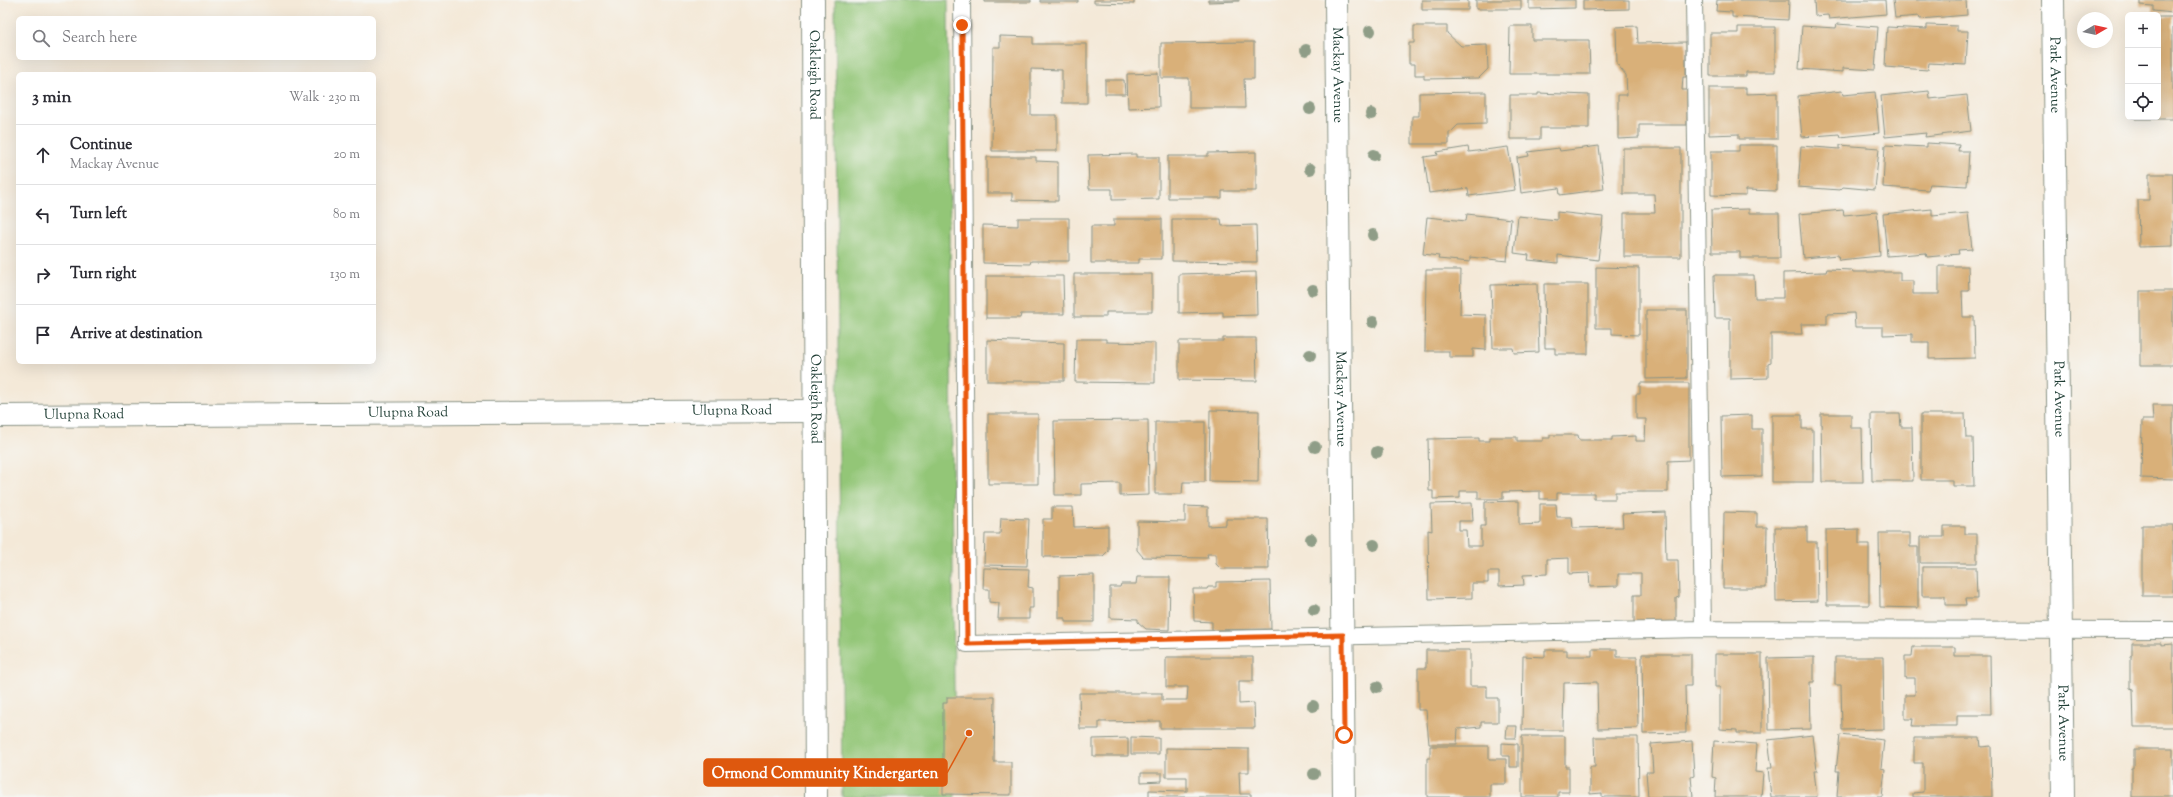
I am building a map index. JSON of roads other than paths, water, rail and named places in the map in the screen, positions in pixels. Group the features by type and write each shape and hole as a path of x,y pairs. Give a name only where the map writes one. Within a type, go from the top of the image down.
{"street":[{"name":"Oakleigh Road","path":"813,0 816,797"},
{"name":"Mackay Avenue","path":"1336,0 1344,797"},
{"name":"Park Avenue","path":"2053,0 2063,797"},
{"name":"Ulupna Road","path":"0,416 815,411"}],"lane":[{"path":"962,0 967,644 1343,635 1703,629 2173,630"},
{"path":"1694,0 1703,629"}],"place":[{"name":"Ormond Community Kindergarten","path":"969,733"}]}
